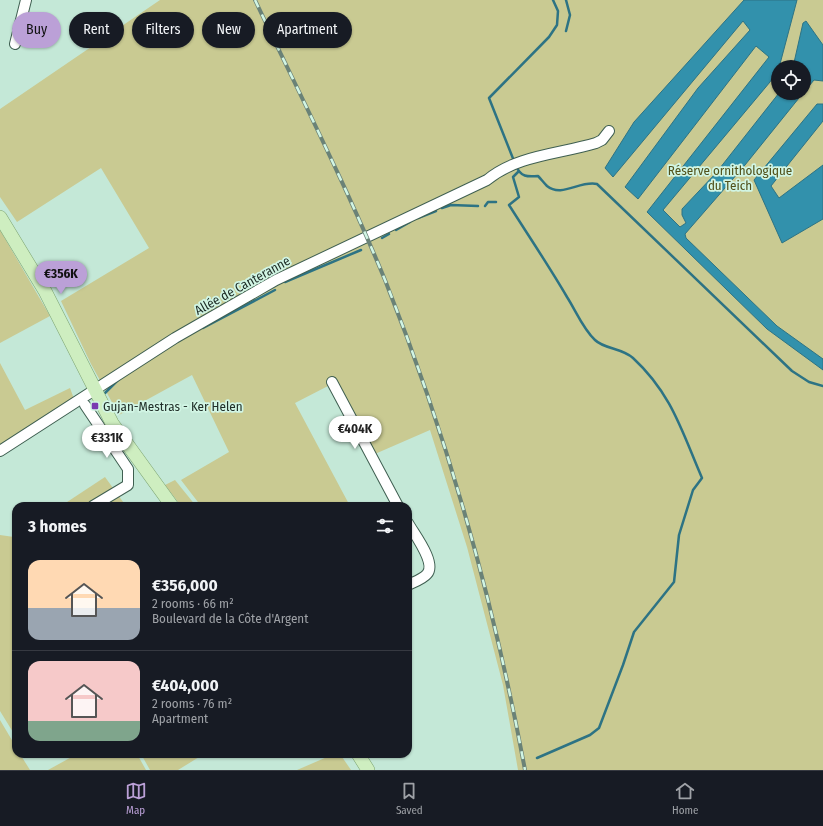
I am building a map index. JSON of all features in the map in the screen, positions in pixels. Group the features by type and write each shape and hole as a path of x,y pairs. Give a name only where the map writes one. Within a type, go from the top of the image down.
{"main road":[{"path":"0,217 45,291 112,423 169,502"},
{"path":"360,758 368,770"}],"street":[{"path":"23,12 26,0"},
{"name":"Allée de Canteranne","path":"0,451 175,338 276,280 487,180 496,173 545,154 596,143 609,131"},
{"path":"332,382 396,502"},
{"path":"85,405 128,469 128,485 100,502"},
{"path":"128,469 139,461"},
{"path":"412,530 430,563 429,572 412,584"}],"green space":[{"name":"Réserve ornithologique du Teich","path":"160,0 823,0 823,770 518,770 503,685 467,547 430,430 368,457 328,386 295,403 348,502 198,502 181,480 229,452 192,375 119,415 91,364 61,301 149,248 101,168 17,222 0,197 0,109 90,48 124,48 124,25 132,19 132,48 194,48 194,12 142,12"},
{"path":"0,230 50,316 0,343"},
{"path":"0,363 25,410 70,388 74,399 0,449"},
{"path":"105,477 123,502 67,502"},
{"path":"175,480 193,502 178,502 165,485"},
{"path":"0,535 12,537 12,730 0,711"},
{"path":"0,720 12,740 12,758 22,758 30,770 0,770"},
{"path":"70,758 139,758 146,770 48,770"},
{"path":"143,758 198,758 178,770 150,770"},
{"path":"325,758 343,758 351,770 297,770"}],"water":[{"path":"744,0 797,0 781,60 771,60 770,82 663,210 680,227 686,223 682,215 682,209 716,173 773,100 797,100 745,165 685,234 686,238 777,326 823,359 823,370 767,329 647,212 769,57 756,46 638,199 625,187 698,88 750,30 743,21 613,177 605,168 634,122"},
{"path":"806,21 823,45 823,81 814,80 811,84 811,60 795,60 803,23"},
{"path":"817,104 823,104 823,121 771,186 779,198 823,165 823,219 782,243 754,180"}],"waterway":[{"path":"514,161 489,98 549,37 557,25 558,11 553,0"},
{"path":"566,0 570,15 566,31"},
{"path":"516,166 525,176 538,176 547,186 553,189 565,190 584,184 597,184 792,371 809,382 823,386"},
{"path":"518,172 513,177 519,197 509,205 591,336 599,343 629,355 657,385 675,414 702,478 693,490 679,535 674,582 634,632 599,728 590,735 537,758"},
{"path":"485,206 488,202 496,202"},
{"path":"442,208 451,205 478,206"},
{"path":"418,218 436,211"},
{"path":"396,230 410,222"},
{"path":"382,238 389,234"},
{"path":"285,282 361,250"},
{"path":"203,328 275,290"},
{"path":"105,393 119,379"}],"railway":[{"path":"255,0 338,174 370,245 408,340 449,460 484,583 513,707 525,770"}],"place":[{"name":"Gujan-Mestras - Ker Helen","path":"95,406"}]}
